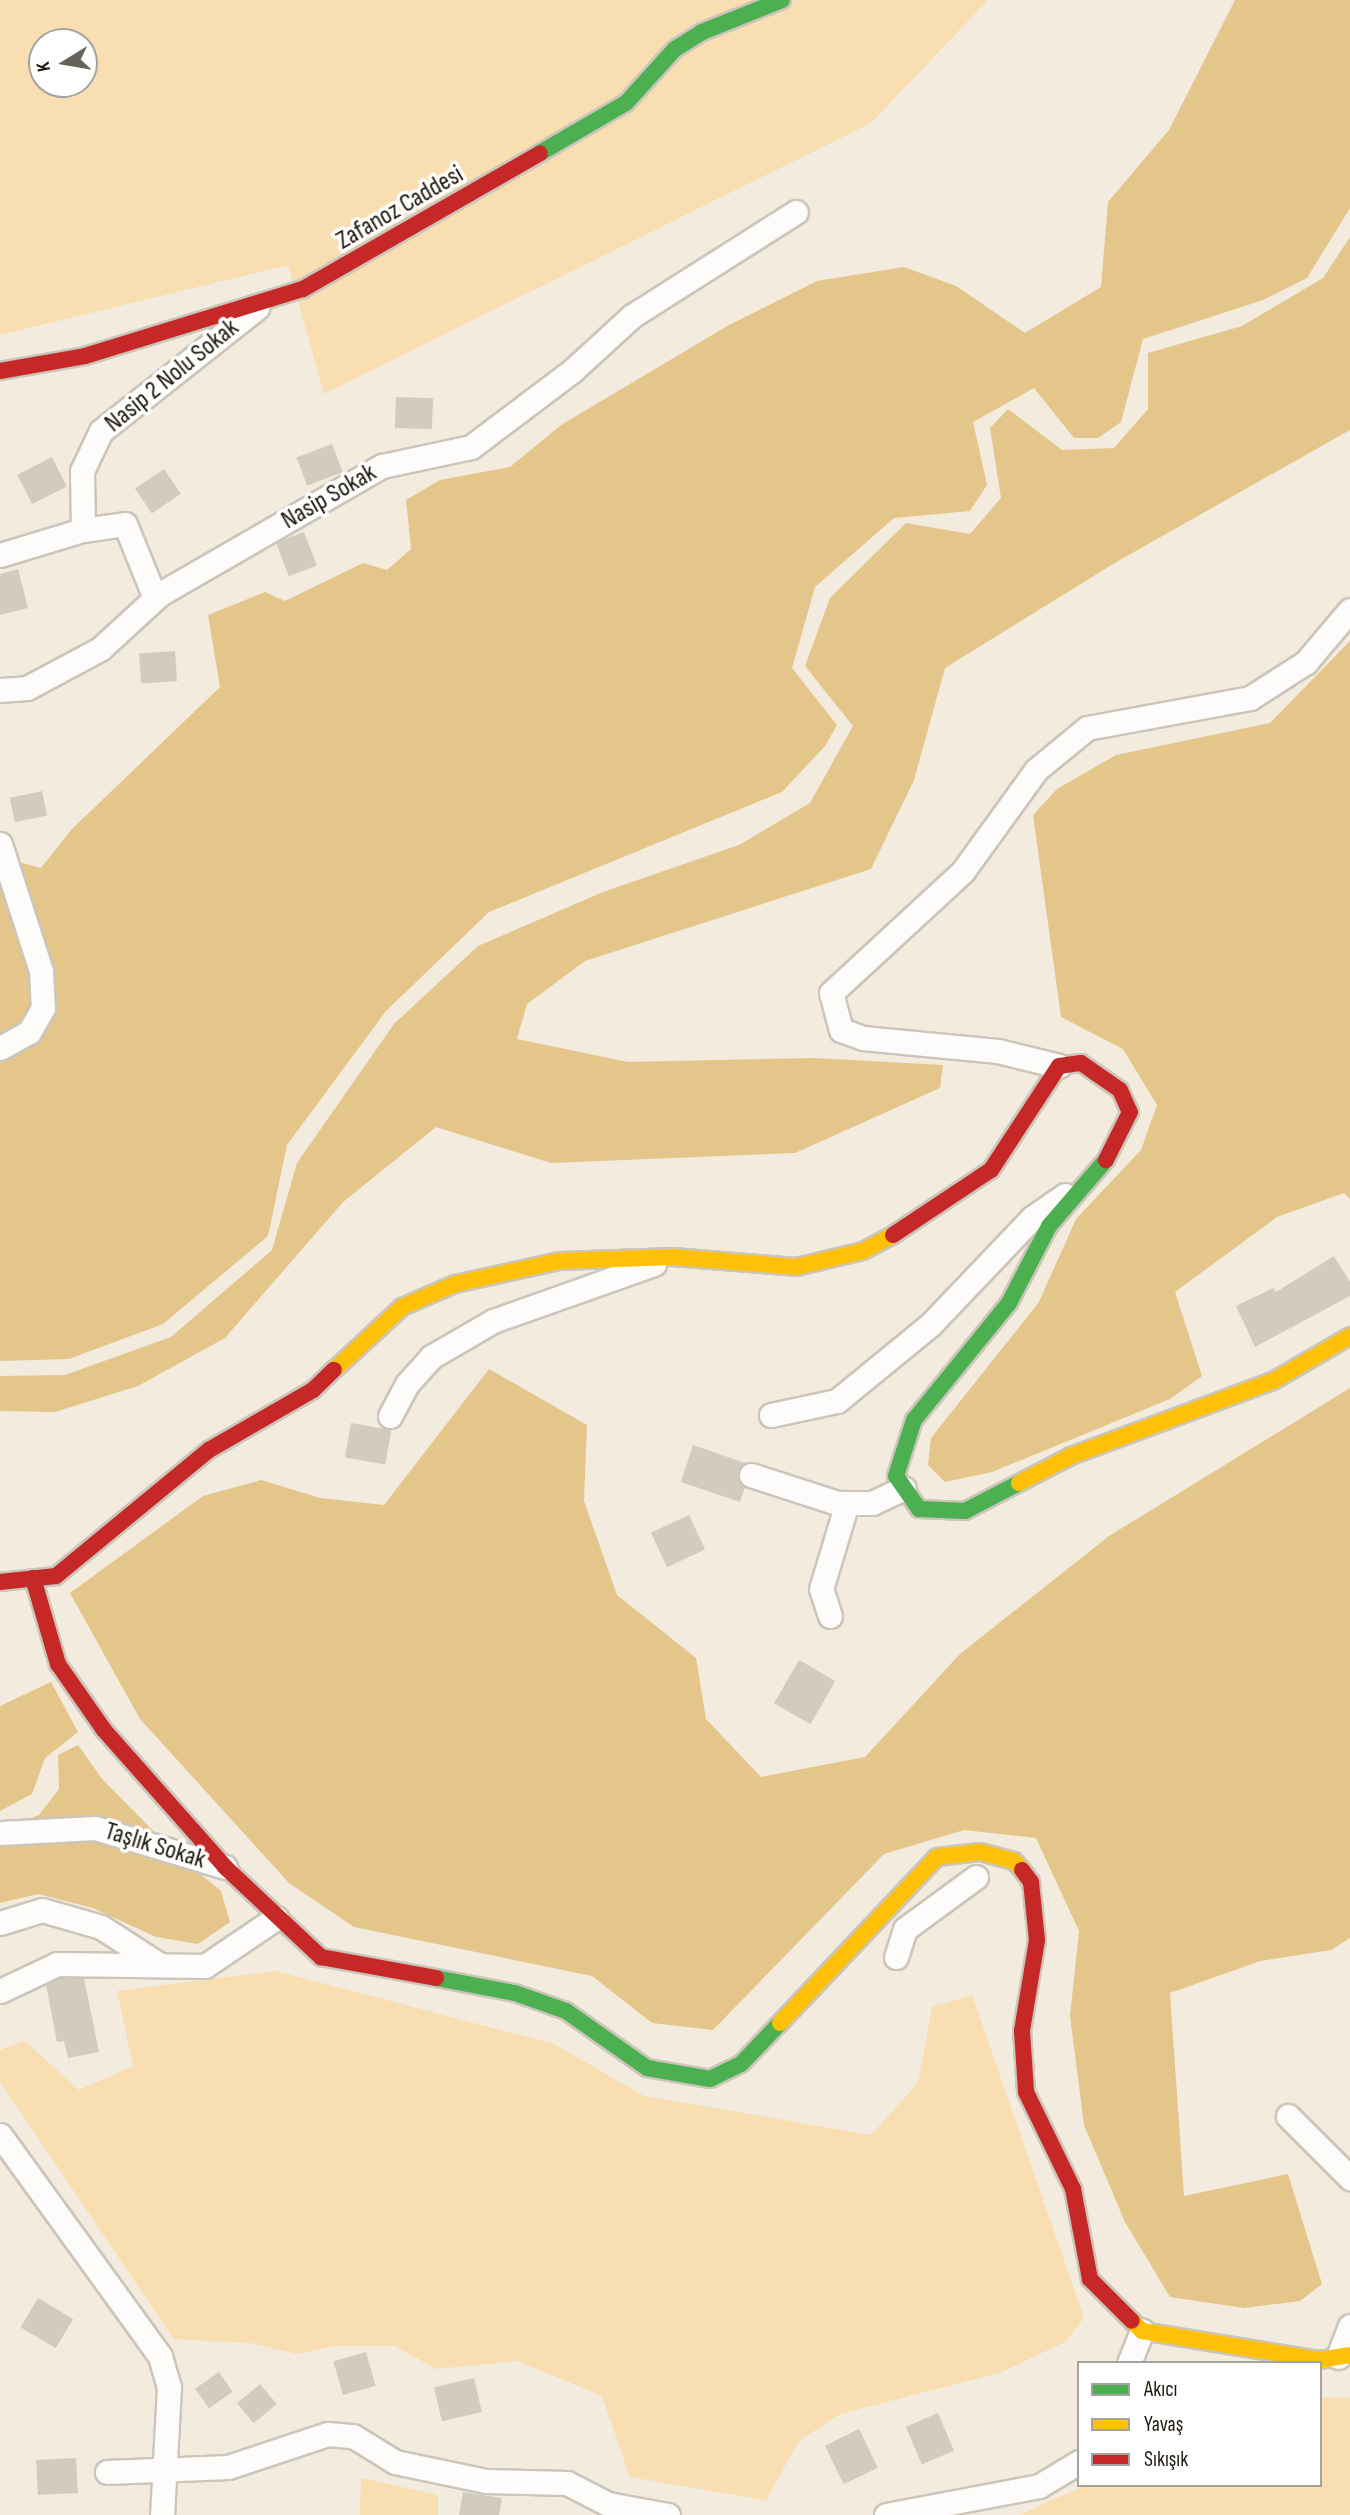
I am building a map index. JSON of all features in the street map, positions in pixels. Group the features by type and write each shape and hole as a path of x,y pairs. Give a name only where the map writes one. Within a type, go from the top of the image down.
{"street":[{"name":"Zafanoz Caddesi","path":"0,371 85,356 260,306 345,269 626,103 675,49 702,32 782,0"},
{"name":"Nasip Sokak","path":"2,693 100,649 155,598 382,466 471,447 573,370 632,316 796,212"},
{"name":"Nasip 2 Nolu Sokak","path":"82,530 82,471 101,432 260,306"},
{"path":"0,555 82,530 125,524 155,598"},
{"path":"1350,610 1306,662 1250,698 1087,728 1036,770 962,871 831,993 841,1030 863,1038 998,1051 1059,1066 1081,1063 1120,1090 1130,1112 1112,1153 1049,1226 1009,1303 914,1420 896,1476 919,1509 965,1511 1071,1456 1273,1381 1350,1336"},
{"path":"0,844 41,971 43,1008 29,1032 0,1048"},
{"path":"0,1582 56,1576 209,1450 313,1390 402,1307 455,1284 560,1261 673,1257 796,1267 863,1251 919,1221 992,1170 1059,1066"},
{"path":"771,1415 837,1401 930,1325 1032,1218 1091,1177"},
{"path":"390,1416 407,1384 431,1357 493,1321 673,1257"},
{"path":"751,1475 809,1496 847,1503 872,1503 904,1488"},
{"path":"830,1616 821,1589 847,1503"},
{"path":"33,1578 58,1664 104,1730 225,1867 276,1918 321,1957 515,1993 566,2011 647,2068 710,2079 741,2064 937,1857 980,1853 1014,1861 1031,1882 1037,1940 1021,2031 1026,2092 1073,2189 1090,2279 1142,2332 1319,2360 1344,2356 1350,2326"},
{"name":"Taşlık Sokak","path":"0,1833 95,1828 225,1867"},
{"path":"896,1956 905,1929 976,1877"},
{"path":"0,1923 42,1909 101,1927 161,1966"},
{"path":"881,1916 905,1929"},
{"path":"0,1991 57,1964 205,1966 276,1918"},
{"path":"1288,2116 1350,2178"},
{"path":"0,2135 160,2356 169,2387 168,2468 162,2515"},
{"path":"1130,2361 1142,2332"},
{"path":"107,2472 228,2467 328,2434 353,2436 395,2462 486,2481 567,2483 608,2504 668,2515"},
{"path":"886,2515 1039,2486 1077,2463"}],"shaded area":[{"path":"0,0 988,0 871,123 324,394 288,265 0,335"},
{"path":"1235,0 1350,0 1350,208 1307,278 1263,300 1143,339 1121,422 1098,438 1074,438 1034,388 973,422 987,485 970,511 894,518 815,587 792,668 837,725 825,746 782,792 489,912 386,1011 287,1145 268,1236 163,1324 69,1359 0,1361 0,857 41,868 71,830 220,687 208,615 265,592 285,601 363,563 387,570 411,549 406,500 440,480 510,467 561,425 729,325 817,281 904,267 956,286 1025,333 1101,287 1108,202 1169,130"},
{"path":"1350,237 1350,430 1118,561 945,668 914,780 871,869 585,961 527,1004 517,1039 628,1062 813,1058 943,1065 940,1088 795,1153 551,1163 436,1127 343,1202 225,1338 138,1386 55,1412 0,1411 0,1376 65,1375 171,1337 272,1250 297,1163 394,1024 478,946 603,892 739,845 810,803 853,726 805,666 830,598 906,523 970,534 1001,498 990,428 1008,409 1062,450 1114,448 1148,409 1148,353 1242,326 1323,278"},
{"path":"1350,641 1350,1199 1344,1193 1277,1217 1175,1292 1202,1376 1170,1399 992,1472 945,1482 928,1465 931,1438 1039,1302 1076,1219 1141,1150 1157,1105 1123,1049 1061,1017 1033,815 1057,789 1116,755 1270,723"},
{"path":"489,1369 587,1425 584,1501 617,1595 696,1658 706,1719 761,1777 865,1757 960,1654 1109,1536 1350,1388 1350,1938 1331,1950 1260,1961 1170,1993 1184,2196 1288,2174 1322,2284 1300,2301 1244,2308 1170,2297 1125,2222 1084,2125 1070,2016 1079,1931 1036,1838 964,1830 884,1854 713,2030 652,2023 592,1976 354,1927 289,1883 140,1719 70,1593 203,1496 261,1480 320,1498 384,1505"},
{"path":"51,1682 78,1732 45,1758 32,1794 0,1811 0,1706"},
{"path":"78,1745 103,1780 176,1854 221,1891 230,1922 198,1944 156,1937 93,1908 38,1894 0,1903 0,1829 39,1815 59,1789 58,1755"},
{"path":"276,1971 554,2044 644,2096 871,2135 918,2083 932,2007 972,1995 1084,2318 1065,2342 1002,2372 840,2414 799,2441 766,2500 630,2477 602,2396 518,2361 436,2369 395,2346 335,2346 297,2354 250,2343 174,2339 0,2082 0,2050 25,2041 79,2090 133,2066 117,1991"},
{"path":"1322,2397 1350,2398 1350,2515 1019,2515 1082,2487 1322,2487"},
{"path":"361,2478 438,2495 438,2515 360,2515"}],"building":[{"path":"396,397 433,398 432,429 395,428"},
{"path":"332,444 343,472 307,486 297,458"},
{"path":"52,457 67,486 32,504 17,475"},
{"path":"164,469 181,494 152,513 135,489"},
{"path":"304,532 317,566 289,576 276,543"},
{"path":"18,569 28,608 0,615 0,574"},
{"path":"175,651 177,681 141,683 139,654"},
{"path":"42,791 47,815 15,822 10,798"},
{"path":"1334,1256 1350,1282 1350,1296 1255,1347 1236,1306 1273,1288 1276,1292"},
{"path":"351,1423 391,1430 385,1465 345,1457"},
{"path":"693,1445 745,1463 738,1471 745,1487 740,1502 681,1482"},
{"path":"689,1515 705,1549 667,1567 651,1533"},
{"path":"799,1660 835,1681 810,1724 774,1703"},
{"path":"60,1978 84,1978 99,2052 68,2058 64,2041 57,2042 46,1985"},
{"path":"38,2298 73,2319 56,2348 20,2327"},
{"path":"366,2352 376,2386 343,2395 333,2361"},
{"path":"219,2372 233,2392 209,2408 195,2389"},
{"path":"474,2378 482,2412 442,2421 434,2387"},
{"path":"260,2384 277,2404 254,2423 237,2403"},
{"path":"938,2413 954,2451 922,2464 906,2427"},
{"path":"859,2429 878,2468 844,2484 825,2446"},
{"path":"76,2458 78,2493 38,2495 36,2460"},
{"path":"463,2492 502,2498 499,2515 459,2515"}],"traffic: fast":[{"path":"540,153 626,103 675,49 702,32 782,0"},
{"path":"1019,1483 965,1511 919,1509 896,1476 914,1420 1009,1303 1049,1226 1106,1160"},
{"path":"436,1978 515,1993 566,2011 647,2068 710,2079 741,2064 780,2023"}],"traffic: slow":[{"path":"334,1370 402,1307 455,1284 560,1261 673,1257 796,1267 863,1251 893,1235"},
{"path":"1019,1483 1071,1456 1273,1381 1350,1336"},
{"path":"780,2023 937,1857 980,1852 1014,1861 1022,1870"},
{"path":"1132,2321 1142,2331 1319,2360 1350,2355"}],"traffic: jam":[{"path":"0,371 85,356 303,289 540,153"},
{"path":"893,1235 991,1170 1059,1066 1081,1063 1120,1090 1130,1112 1106,1160"},
{"path":"0,1582 56,1576 209,1450 313,1390 334,1370"},
{"path":"33,1578 58,1664 104,1730 225,1867 321,1957 436,1978"},
{"path":"1022,1870 1031,1882 1037,1940 1022,2031 1026,2092 1073,2189 1090,2279 1132,2321"}]}
